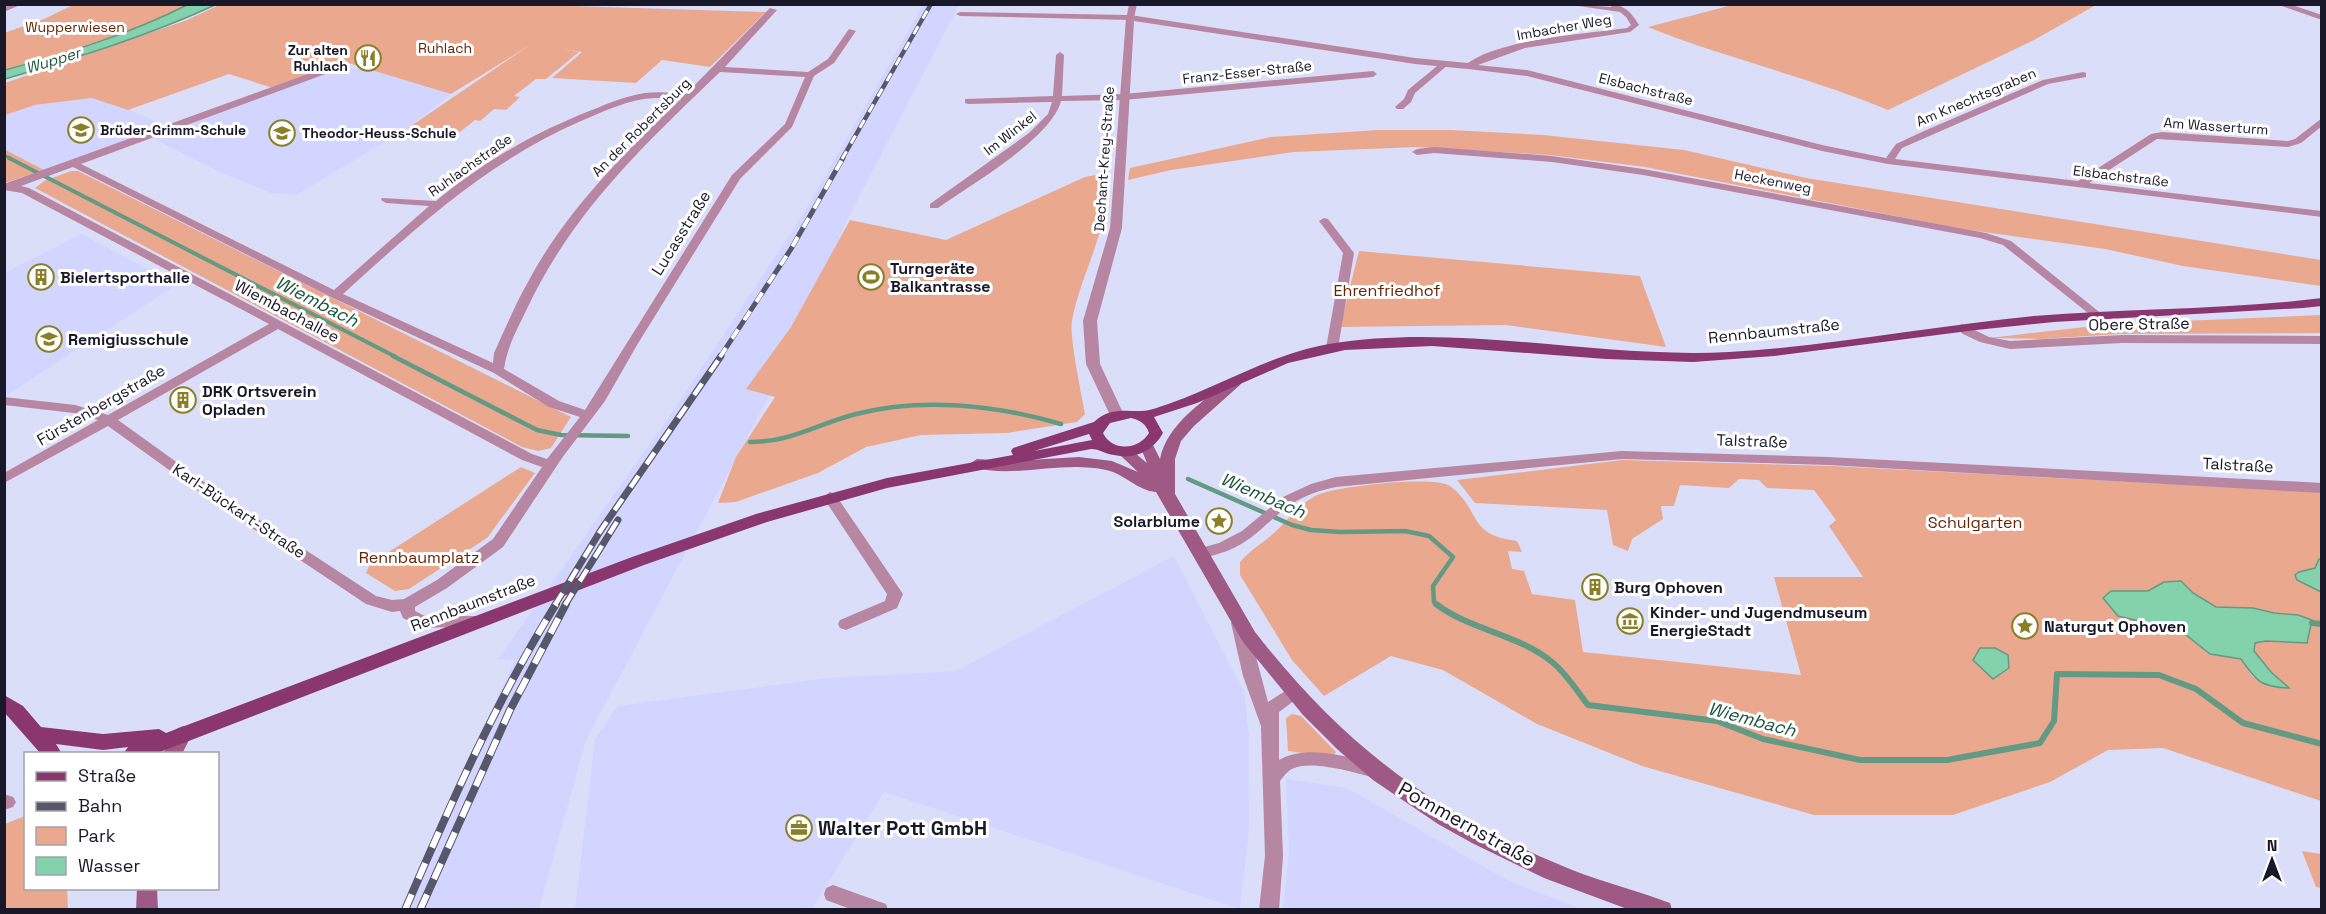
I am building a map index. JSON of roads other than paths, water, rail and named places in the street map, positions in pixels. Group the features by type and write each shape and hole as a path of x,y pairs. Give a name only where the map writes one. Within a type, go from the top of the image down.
{"main road":[{"name":"Rennbaumstraße","path":"1156,429 1168,418 1276,362 1332,348 1385,342 1485,344 1603,356 1693,358 1740,356 1962,328 2097,315 2270,308 2322,302"},
{"path":"1167,494 1167,459 1170,446 1188,423 1235,382"},
{"name":"Rennbaumstraße","path":"1141,416 1235,382"},
{"path":"1125,452 1147,446 1154,439 1156,429 1149,420 1141,416 1117,415 1105,419 1098,426 1097,438 1110,449 1132,456 1167,494"},
{"name":"Rennbaumstraße","path":"135,752 735,525 830,497 977,464 1098,426"},
{"name":"Rennbaumstraße","path":"977,464 1102,444"},
{"path":"1147,446 1160,472 1167,494"},
{"path":"977,464 998,468 1073,462 1111,466 1167,494"},
{"name":"Pommernstraße","path":"1167,494 1249,637 1293,692 1376,771 1434,811 1492,843 1549,869 1656,909"},
{"path":"4,702 16,711 52,752"},
{"path":"36,734 103,742 183,734"},
{"path":"173,752 183,734"},
{"path":"147,890 147,909"}],"street":[{"path":"4,10 18,4"},
{"path":"971,15 973,4"},
{"name":"Dechant-Krey-Straße","path":"1117,415 1093,364 1090,321 1116,228 1124,97 1133,4"},
{"path":"1569,4 1617,7"},
{"path":"2280,4 2322,18"},
{"name":"Imbacher Weg","path":"1468,66 1483,57 1524,47 1630,30 1635,25 1629,15 1617,7"},
{"name":"An der Robertsburg","path":"498,370 500,353 516,318 556,245 594,194 639,144 718,69 773,10"},
{"name":"Elsbachstraße","path":"960,14 1130,18 1445,64 1527,73 1822,148 1888,161 1961,172 2080,184 2322,214"},
{"path":"718,69 810,75 831,61 852,31"},
{"name":"Im Winkel","path":"934,206 1034,134 1052,117 1058,99 1060,55"},
{"path":"1400,107 1408,100 1411,92 1445,64"},
{"name":"Wiembachallee","path":"6,188 325,71"},
{"name":"Franz-Esser-Straße","path":"968,101 1124,97 1374,74"},
{"name":"Lucasstraße","path":"583,419 599,401 631,345 736,177 771,146 789,125 810,75"},
{"name":"Am Knechtsgraben","path":"1888,161 1899,146 1927,133 2046,82 2083,75"},
{"name":"Ruhlachstraße","path":"335,295 437,204 494,161 529,140 625,100 645,96 690,97"},
{"name":"Am Wasserturm","path":"2080,184 2154,136 2288,144 2298,141 2322,121"},
{"name":"Heckenweg","path":"1417,152 1434,150 1542,158 1643,172 1982,235 2007,243 2097,315"},
{"path":"74,164 335,295 498,370 583,419 498,543 442,584 406,604 408,614 423,622 478,622"},
{"name":"Wiembachallee","path":"6,188 25,190 527,457 554,460"},
{"path":"386,200 437,204"},
{"path":"1324,221 1349,254 1332,348"},
{"name":"Fürstenbergstraße","path":"4,479 278,324"},
{"name":"Obere Straße","path":"1962,328 1975,337 1992,343 2010,345 2122,339 2322,340"},
{"name":"Karl-Bückart-Straße","path":"4,401 75,409 108,419 226,505 371,600 392,606 406,604"},
{"name":"Talstraße","path":"1202,553 1240,538 1302,492 1336,482 1622,455 1828,461 2322,488"},
{"path":"830,497 895,594 892,604 846,624"},
{"path":"1238,618 1248,669 1269,728"},
{"path":"1269,909 1274,856 1269,728 1271,709 1293,692"},
{"path":"1272,778 1282,766 1304,760 1376,771"},
{"path":"833,894 879,909"}],"water":[{"name":"Wupper","path":"189,4 215,5 85,55 5,79 5,70 98,42 144,25"},
{"path":"2321,559 2321,592 2297,580 2295,575 2315,568"},
{"path":"2181,581 2193,593 2216,607 2253,608 2298,615 2312,620 2307,643 2266,641 2255,643 2254,651 2271,672 2289,688 2260,682 2241,659 2210,654 2181,631 2118,616 2103,598 2111,591 2148,591 2164,582"},
{"path":"1980,648 1995,648 2008,655 2009,668 1993,679 1973,660"}],"waterway":[{"name":"Wiembach","path":"4,155 12,159"},
{"name":"Wiembach","path":"9,158 396,357"},
{"name":"Wiembach","path":"393,356 537,430 561,435 628,436"},
{"name":"Wiembach","path":"750,442 792,436 856,414 907,406 985,408 1061,424"},
{"name":"Wiembach","path":"1188,479 1292,525 1311,530 1405,531 1429,536 1453,557 1433,586 1434,602 1438,605"},
{"name":"Wiembach","path":"1436,604 1449,613 1539,653 1562,671 1588,705 1717,721 1763,739 1860,760 1947,760 2040,743 2054,721 2057,674 2159,675 2196,689 2243,723 2322,744"},
{"path":"2312,623 2322,624"}],"railway":[{"path":"842,159 931,4"},
{"path":"720,357 791,249 843,158"},
{"path":"555,605 601,530 721,356"},
{"path":"565,605 618,520"},
{"path":"405,910 494,716 556,604"},
{"path":"420,910 510,710 566,604"}],"place":[{"name":"Zur alten Ruhlach","path":"368,58"},
{"name":"Brüder-Grimm-Schule","path":"81,130"},
{"name":"Theodor-Heuss-Schule","path":"282,133"},
{"name":"Bielertsporthalle","path":"41,277"},
{"name":"Turngeräte Balkantrasse","path":"871,277"},
{"name":"Remigiusschule","path":"49,339"},
{"name":"DRK Ortsverein Opladen","path":"183,400"},
{"name":"Solarblume","path":"1219,521"},
{"name":"Burg Ophoven","path":"1595,587"},
{"name":"Kinder- und Jugendmuseum EnergieStadt","path":"1630,621"},
{"name":"Naturgut Ophoven","path":"2025,626"},
{"name":"Walter Pott GmbH","path":"799,828"}],"park label":[{"name":"Wupperwiesen","path":"75,27"},
{"name":"Ruhlach","path":"445,48"},
{"name":"Ehrenfriedhof","path":"1387,290"},
{"name":"Schulgarten","path":"1975,522"},
{"name":"Rennbaumplatz","path":"419,557"}]}
